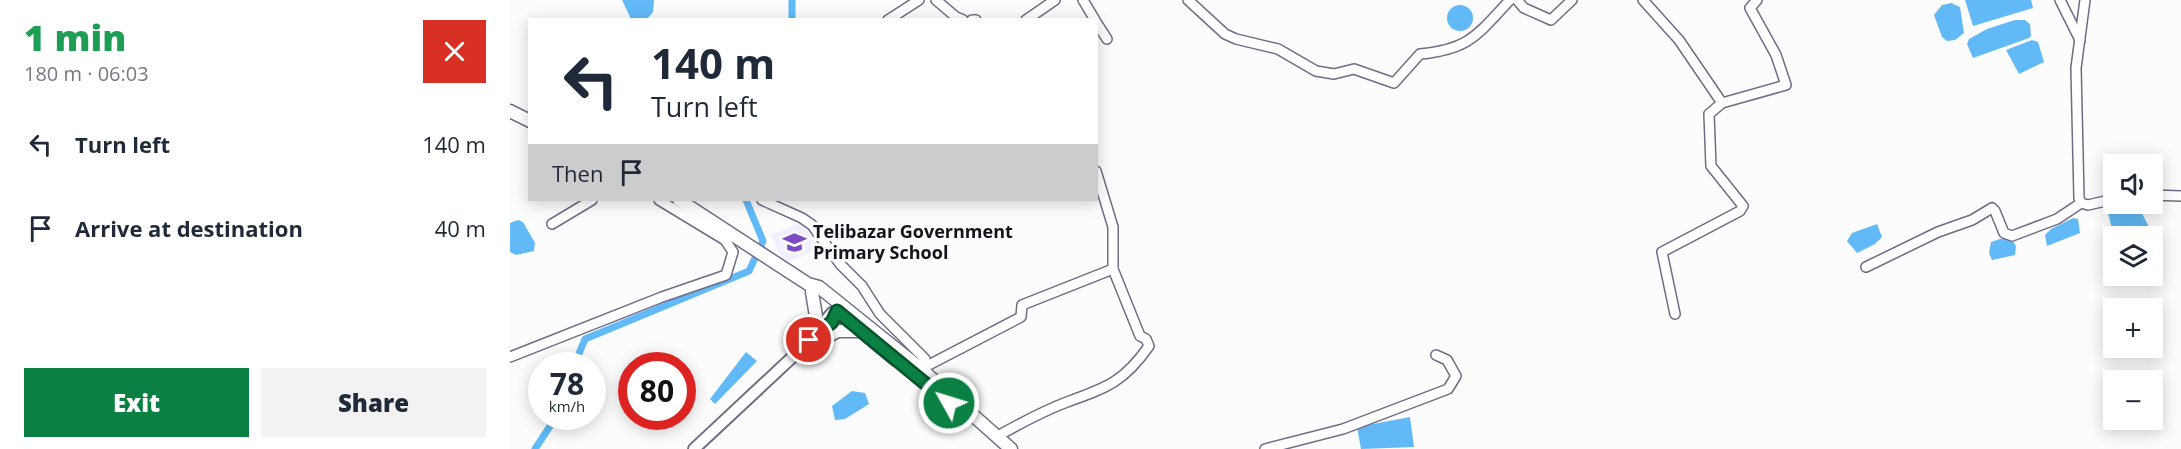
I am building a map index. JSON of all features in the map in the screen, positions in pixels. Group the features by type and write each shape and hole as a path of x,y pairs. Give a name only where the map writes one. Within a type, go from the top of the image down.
{"highway":[{"path":"510,111 528,120"},
{"path":"681,201 796,276 837,306 851,312 921,369 1011,449"},
{"path":"804,345 816,316 810,288"},
{"path":"837,306 860,331 949,403 967,412"},
{"path":"804,345 838,331 860,331"}],"main road":[{"path":"694,449 804,345 837,306"}],"street":[{"path":"891,18 919,0"},
{"path":"936,0 958,18"},
{"path":"1029,18 1055,0"},
{"path":"1083,0 1094,18"},
{"path":"1188,0 1225,34 1236,39 1278,49 1316,71 1334,74 1354,69 1394,83 1420,54 1447,51 1473,40 1510,0"},
{"path":"1516,0 1524,8 1551,20 1572,0"},
{"path":"1643,0 1679,40 1722,103"},
{"path":"1675,314 1662,252 1740,211 1743,206 1711,166 1709,114 1722,103 1786,85 1776,55 1750,8 1757,0"},
{"path":"2060,0 2080,40"},
{"path":"2081,203 2076,68 2085,0"},
{"path":"1098,24 1107,39"},
{"path":"996,436 1068,402 1101,391 1140,359 1149,346 1146,339 1140,336 1113,269 1113,227 1098,178"},
{"path":"2163,195 2181,196"},
{"path":"552,224 590,201"},
{"path":"510,357 662,297 726,275 734,252 725,240 661,201"},
{"path":"764,201 812,225 840,264 862,285 880,314 925,359 921,369"},
{"path":"1866,267 1938,232 1972,220 1992,208 2004,232 2012,236 2057,219 2081,203 2088,205 2103,202"},
{"path":"921,369 1021,317 1022,305 1113,269"},
{"path":"1265,449 1343,429 1448,389 1456,376 1447,360 1436,355"}],"shaded area":[{"name":"Telibazar Government Primary School","path":"805,220 818,249 784,264 771,235"}],"water":[{"path":"622,0 654,0 653,12 648,18 631,18"},
{"path":"1965,0 2031,0 2033,8 1973,26"},
{"path":"1951,3 1960,7 1964,33 1955,40 1947,41 1942,37 1934,15 1942,5"},
{"path":"1460,5 1469,9 1473,18 1469,27 1460,31 1451,27 1447,18 1451,9"},
{"path":"2015,20 2025,20 2030,24 2031,36 2029,38 1973,58 1967,44 1969,39 1987,29"},
{"path":"2032,40 2038,42 2044,62 2019,74 2006,50"},
{"path":"2108,214 2142,214 2148,225 2148,226 2111,226"},
{"path":"2073,218 2078,219 2080,233 2047,246 2045,235 2051,229"},
{"path":"518,220 523,222 535,243 534,251 516,255 510,252 510,223"},
{"path":"1877,224 1882,237 1875,244 1857,253 1847,241 1852,233"},
{"path":"2003,238 2011,239 2016,246 2015,255 1992,260 1989,253 1991,242"},
{"path":"746,352 757,361 715,404 710,399"},
{"path":"852,391 865,393 869,404 845,419 835,420 832,406"},
{"path":"1410,417 1414,447 1361,449 1357,427"}],"waterway":[{"path":"792,0 792,18"},
{"path":"580,352 585,339 749,271 763,241 746,201"},
{"path":"535,449 547,430"}],"place":[{"name":"Telibazar Government Primary School","path":"795,242"}],"route":[{"path":"809,340 816,337 832,322 837,311 949,403"}]}
